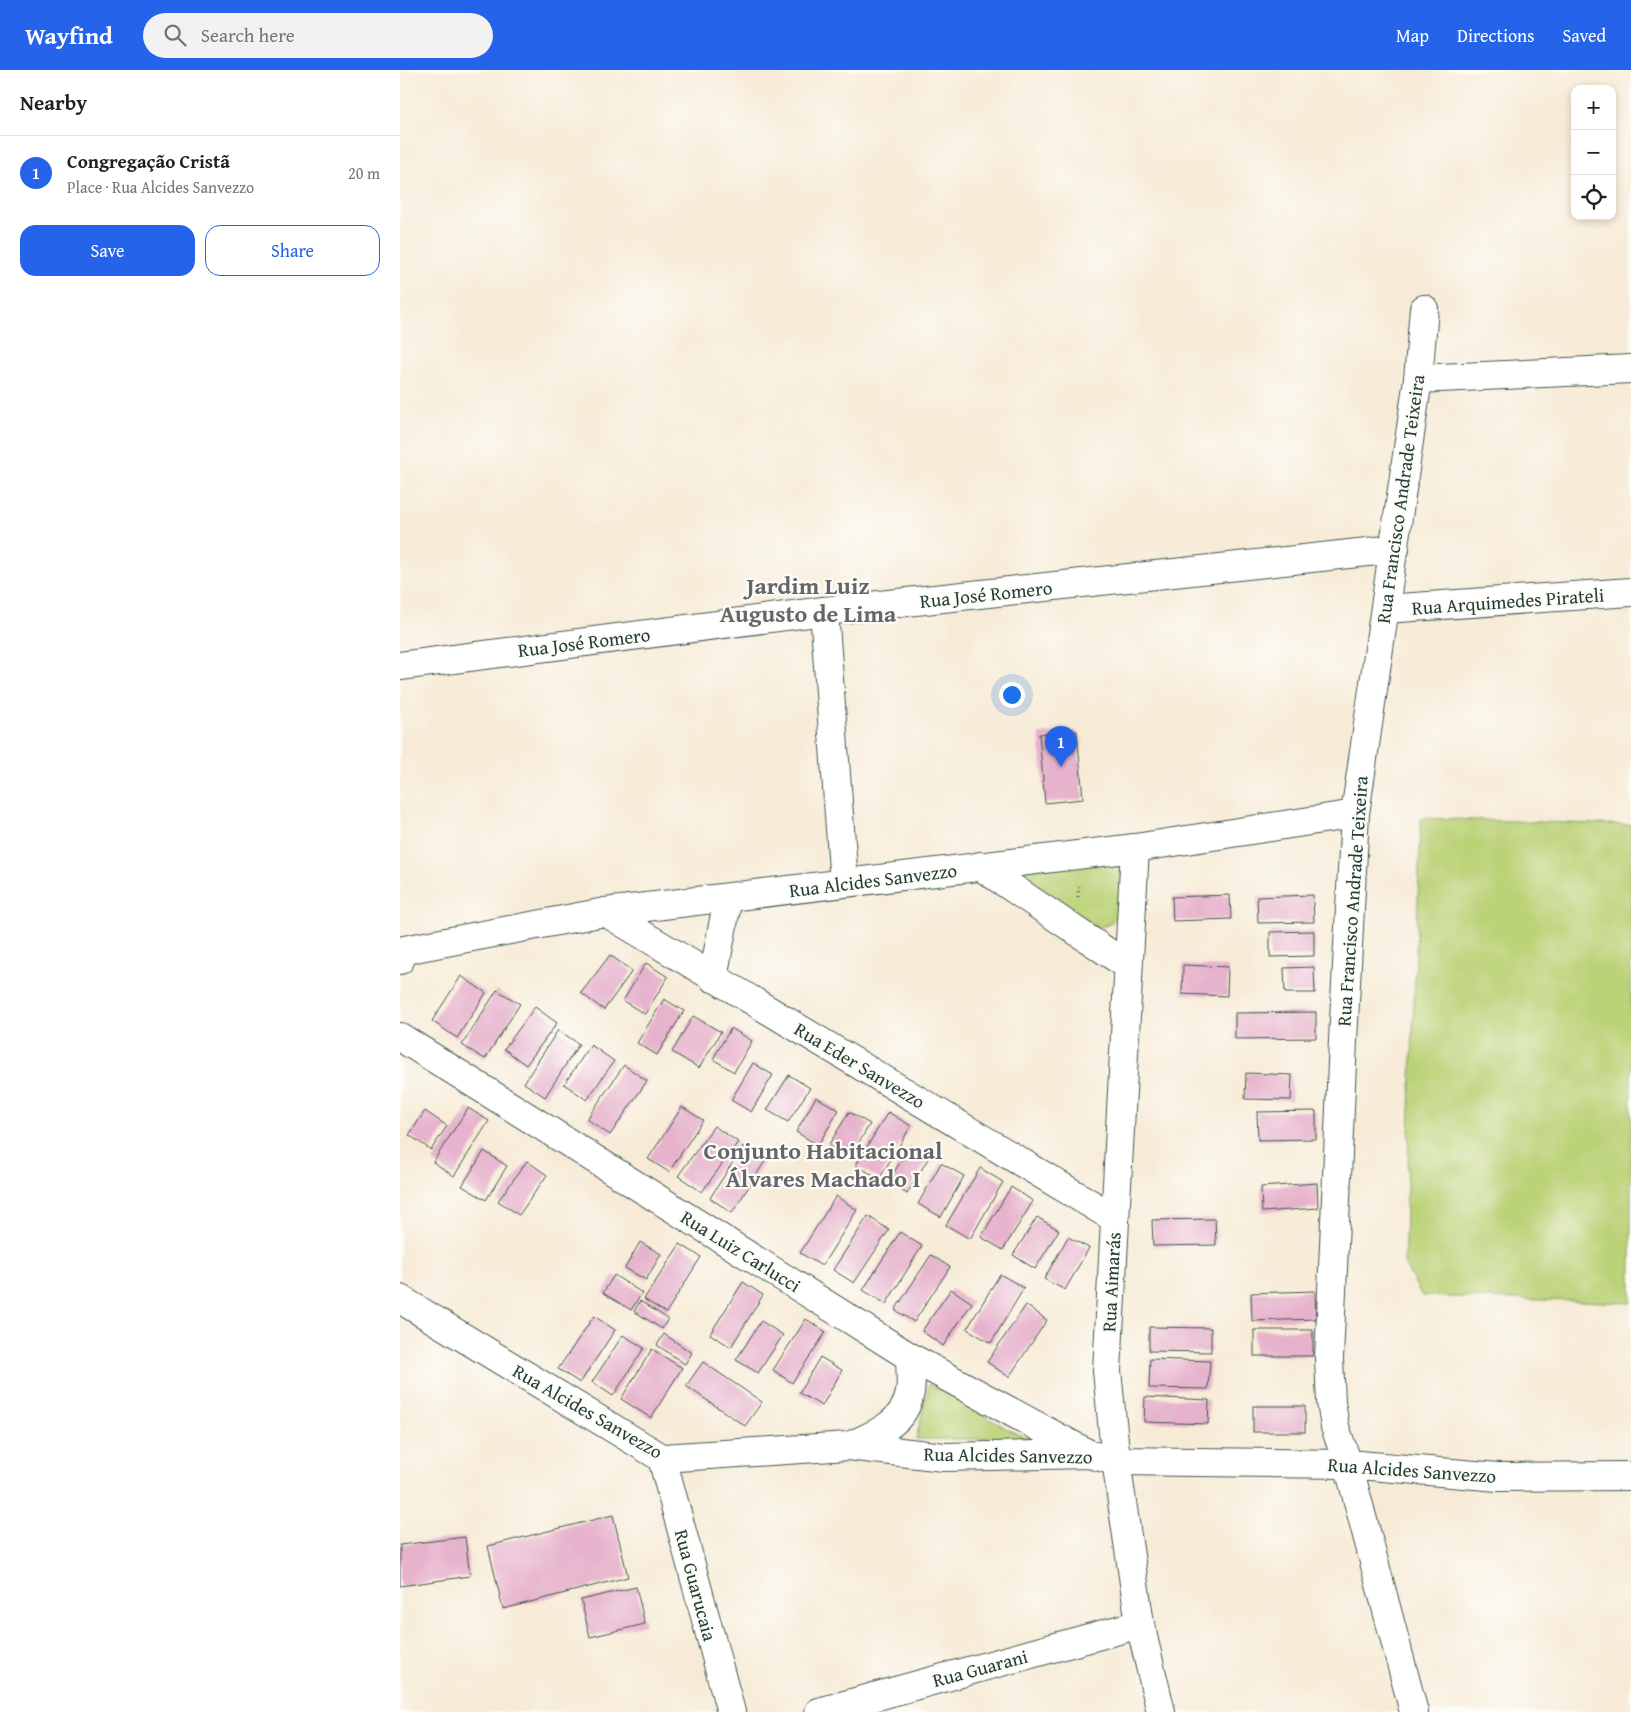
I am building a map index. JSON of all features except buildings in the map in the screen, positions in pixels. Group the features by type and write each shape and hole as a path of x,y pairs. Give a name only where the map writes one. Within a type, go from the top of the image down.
{"street":[{"name":"Rua Francisco Andrade Teixeira","path":"1414,1712 1348,1464 1334,1427 1331,1402 1330,1359 1342,1040 1355,814 1395,549 1418,379 1424,309"},
{"path":"1418,379 1631,369"},
{"name":"Rua José Romero","path":"400,666 824,611 1395,549"},
{"name":"Rua Arquimedes Pirateli","path":"1385,609 1631,592"},
{"path":"824,611 844,883"},
{"name":"Rua Alcides Sanvezzo","path":"400,960 404,950 606,912 1135,848 1355,814"},
{"name":"Rua Aimarás","path":"1135,848 1107,1371 1116,1461 1140,1624 1161,1712"},
{"path":"980,866 1128,966"},
{"path":"713,978 728,898"},
{"name":"Rua Eder Sanvezzo","path":"606,912 1114,1218"},
{"name":"Rua Luiz Carlucci","path":"400,1037 910,1357 1088,1454"},
{"name":"Rua Alcides Sanvezzo","path":"400,1299 662,1458 848,1446 944,1457 1088,1454 1116,1461 1348,1464 1498,1477 1631,1476"},
{"path":"848,1446 879,1433 906,1408 910,1392 910,1357"},
{"name":"Rua Guarucaia","path":"662,1458 731,1712"},
{"name":"Rua Guarani","path":"819,1712 1140,1624"}],"path":[{"path":"1076,930 1080,854"}],"green space":[{"path":"1421,818 1631,825 1631,1303 1422,1296 1404,1264"},
{"path":"1113,858 1120,868 1121,896 1116,917 1106,926 1089,926 1017,880 1015,872"},
{"path":"929,1384 1013,1432 1052,1445 1051,1447 1011,1439 916,1439"}],"place":[{"name":"Congregação Cristã","path":"1061,767"}],"district":[{"name":"Jardim Luiz Augusto de Lima","path":"808,600"},
{"name":"Conjunto Habitacional Álvares Machado I","path":"823,1165"}]}
